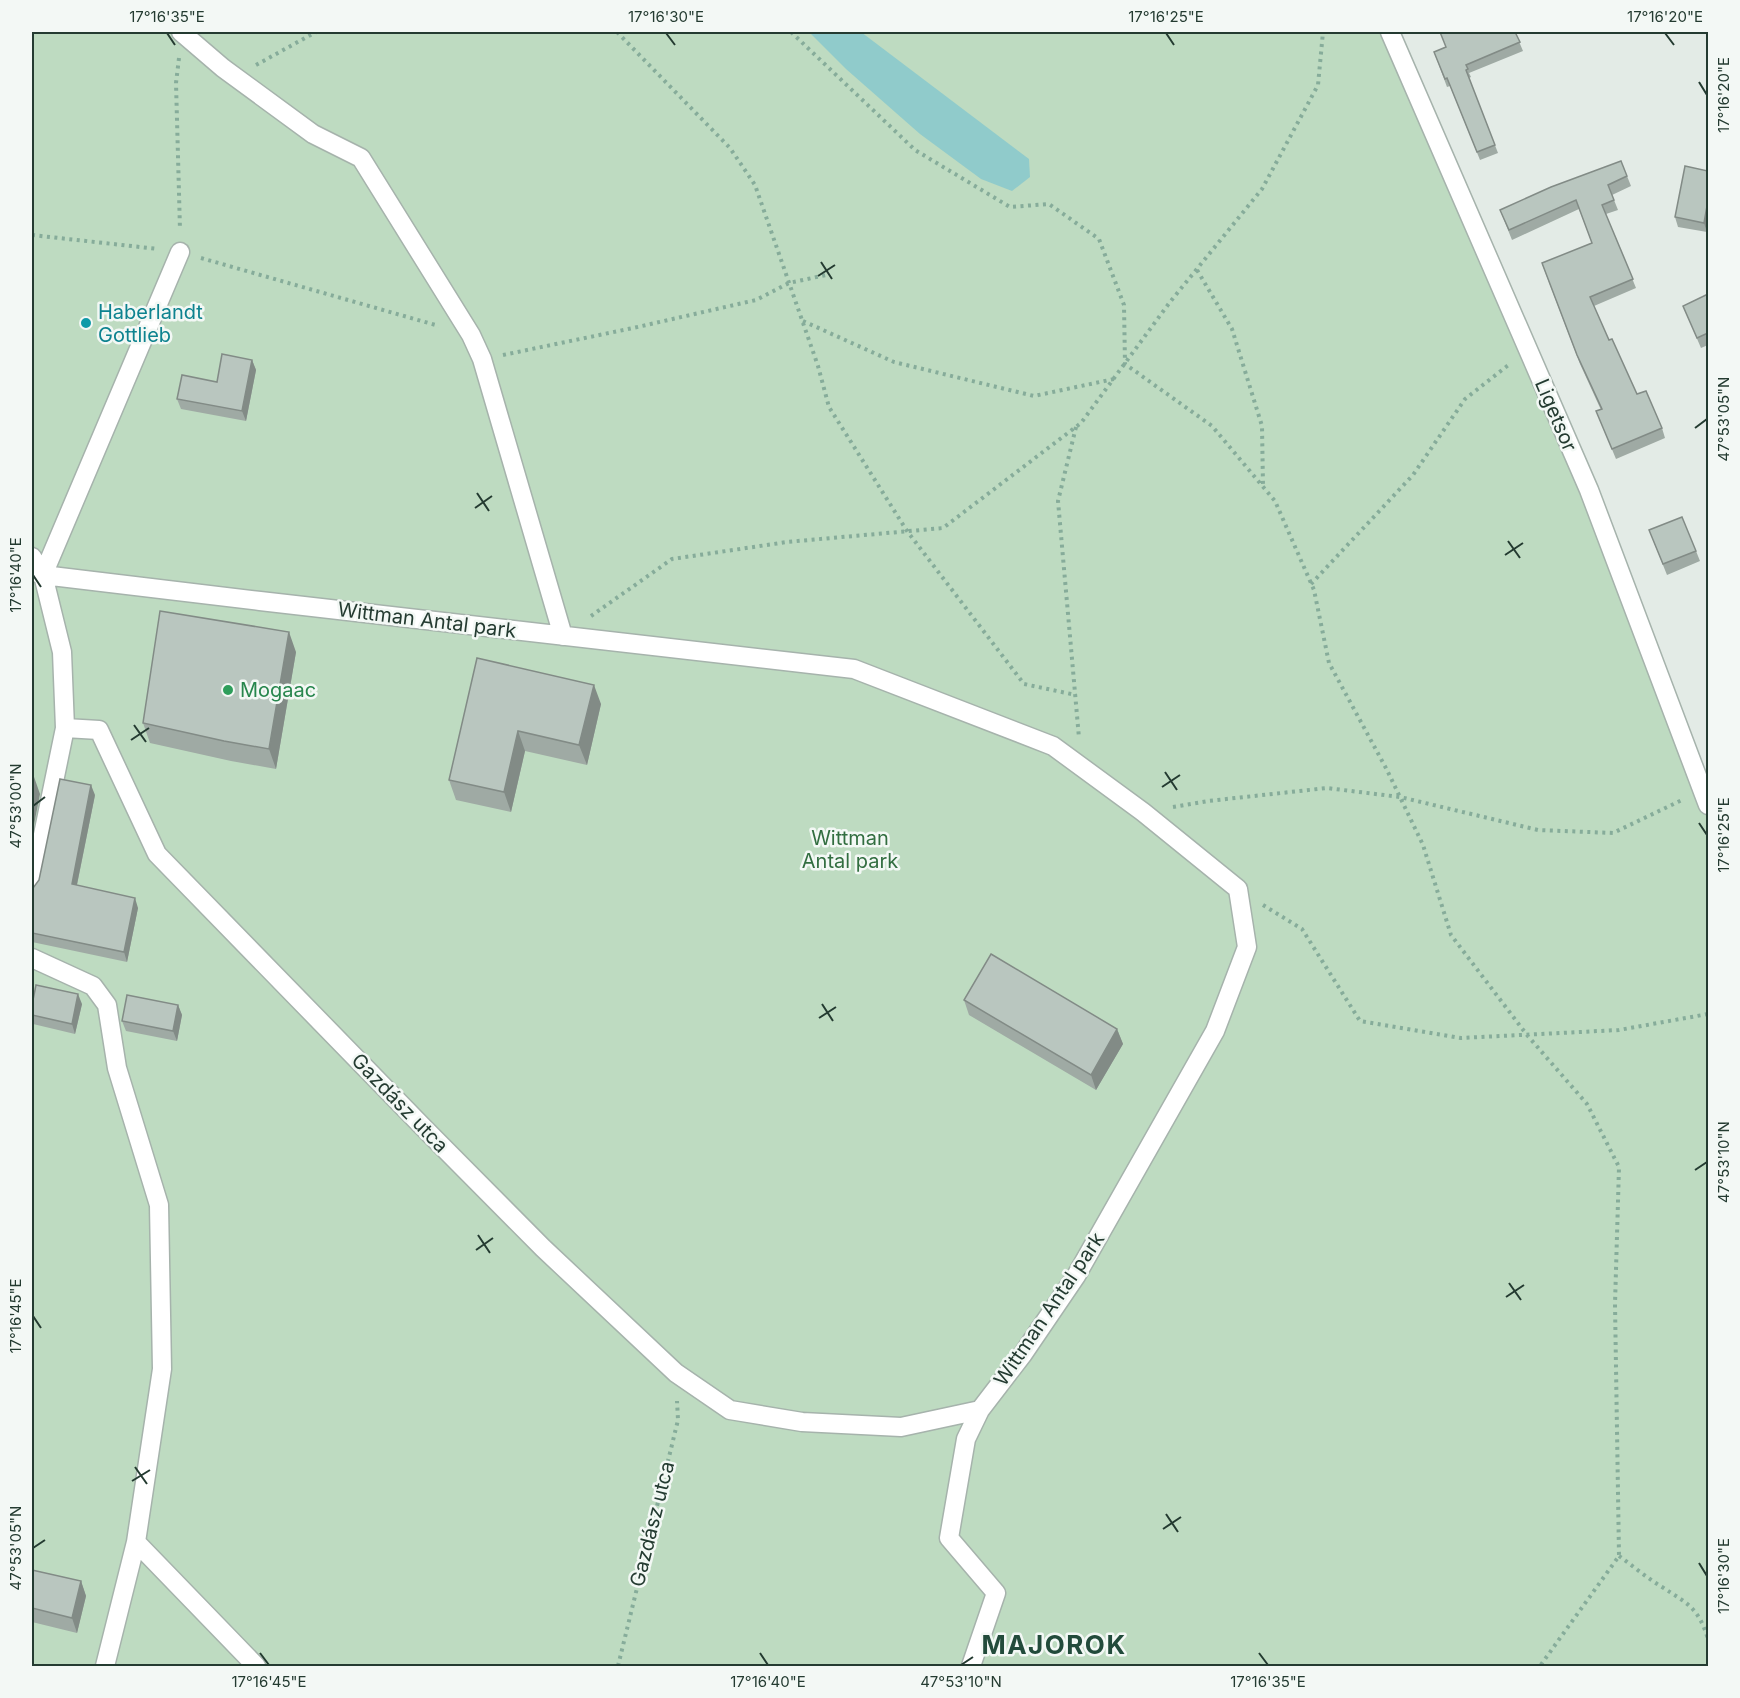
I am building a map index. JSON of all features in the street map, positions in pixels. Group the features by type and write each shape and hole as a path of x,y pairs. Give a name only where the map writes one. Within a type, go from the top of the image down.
{"street":[{"path":"181,32 235,77 313,134 361,158 471,335 482,359 563,636"},
{"name":"Ligetsor","path":"1390,32 1589,490 1706,797"},
{"path":"38,573 180,252"},
{"path":"32,557 62,652 65,728 35,857 32,888"},
{"name":"Wittman Antal park","path":"38,573 855,669 1053,746 1143,812 1238,889 1247,947 1215,1031 1076,1276 1023,1354 980,1410 966,1439 949,1538 996,1593 971,1666"},
{"name":"Gazdász utca","path":"65,728 99,730 157,854 502,1207 676,1373"},
{"path":"32,958 93,986 107,1005 117,1068 159,1205 162,1369 136,1542 105,1666"},
{"path":"676,1373 729,1410 802,1422 901,1426 980,1410"},
{"path":"136,1542 256,1666"}],"path":[{"path":"180,252 176,83 181,32"},
{"path":"235,77 316,32"},
{"path":"617,32 730,148 755,185 818,366 829,407 907,531 1024,684 1076,695"},
{"path":"791,32 915,150 1010,207 1049,204 1099,239 1124,304 1125,364"},
{"path":"563,636 672,559 787,542 943,528 1076,427 1262,189 1318,85 1323,32"},
{"path":"32,235 180,252 471,335"},
{"path":"1197,270 1232,329 1262,426 1263,487"},
{"path":"482,359 756,300 789,284 826,275"},
{"path":"802,321 894,362 1034,396 1114,379"},
{"path":"1311,584 1413,475 1465,399 1528,350"},
{"path":"1125,364 1212,426 1275,501 1311,584 1329,663 1424,844 1451,935 1527,1035 1587,1104 1619,1167 1615,1304 1619,1556 1540,1666"},
{"path":"1076,427 1058,501 1082,767"},
{"path":"1143,812 1208,801 1327,788 1400,797 1538,830 1613,833 1706,797"},
{"path":"1238,889 1302,929 1360,1021 1461,1038 1619,1030 1708,1014"},
{"name":"Gazdász utca","path":"618,1666 678,1420 676,1373"},
{"path":"1619,1556 1661,1587 1688,1603 1703,1622 1708,1639"}],"green space":[{"name":"Wittman Antal park","path":"32,32 1390,32 1708,803 1708,1666 32,1666"}],"water":[{"path":"809,32 861,32 1029,159 1030,177 1012,191 981,179 920,134 846,69"}],"building":[{"path":"1440,32 1515,32 1520,42 1466,65 1495,145 1477,152 1434,52 1446,47"},
{"path":"1621,161 1627,176 1608,185 1614,200 1602,205 1633,279 1590,297 1637,394 1646,391 1662,428 1612,449 1596,411 1602,409 1577,355 1542,263 1592,243 1576,200 1509,230 1500,210 1551,187"},
{"path":"1685,166 1708,171 1708,206 1704,223 1675,217"},
{"path":"1708,294 1708,333 1697,338 1683,306"},
{"path":"222,354 252,360 242,411 177,399 182,375 217,382"},
{"path":"1682,517 1696,551 1663,564 1649,530"},
{"path":"160,611 289,632 269,749 143,723"},
{"path":"477,658 594,685 579,745 518,731 504,792 449,780"},
{"path":"60,779 91,785 72,884 135,898 124,952 32,933 33,888 39,880"},
{"path":"991,954 1117,1029 1091,1075 964,1000"},
{"path":"36,985 78,994 72,1024 32,1015"},
{"path":"127,995 178,1005 173,1031 122,1021"},
{"path":"32,1570 81,1581 72,1618 32,1608"}],"place":[{"name":"Haberlandt Gottlieb","path":"86,323"},
{"name":"Mogaac","path":"228,690"}],"district":[{"name":"MAJOROK","path":"1054,1645"}]}
